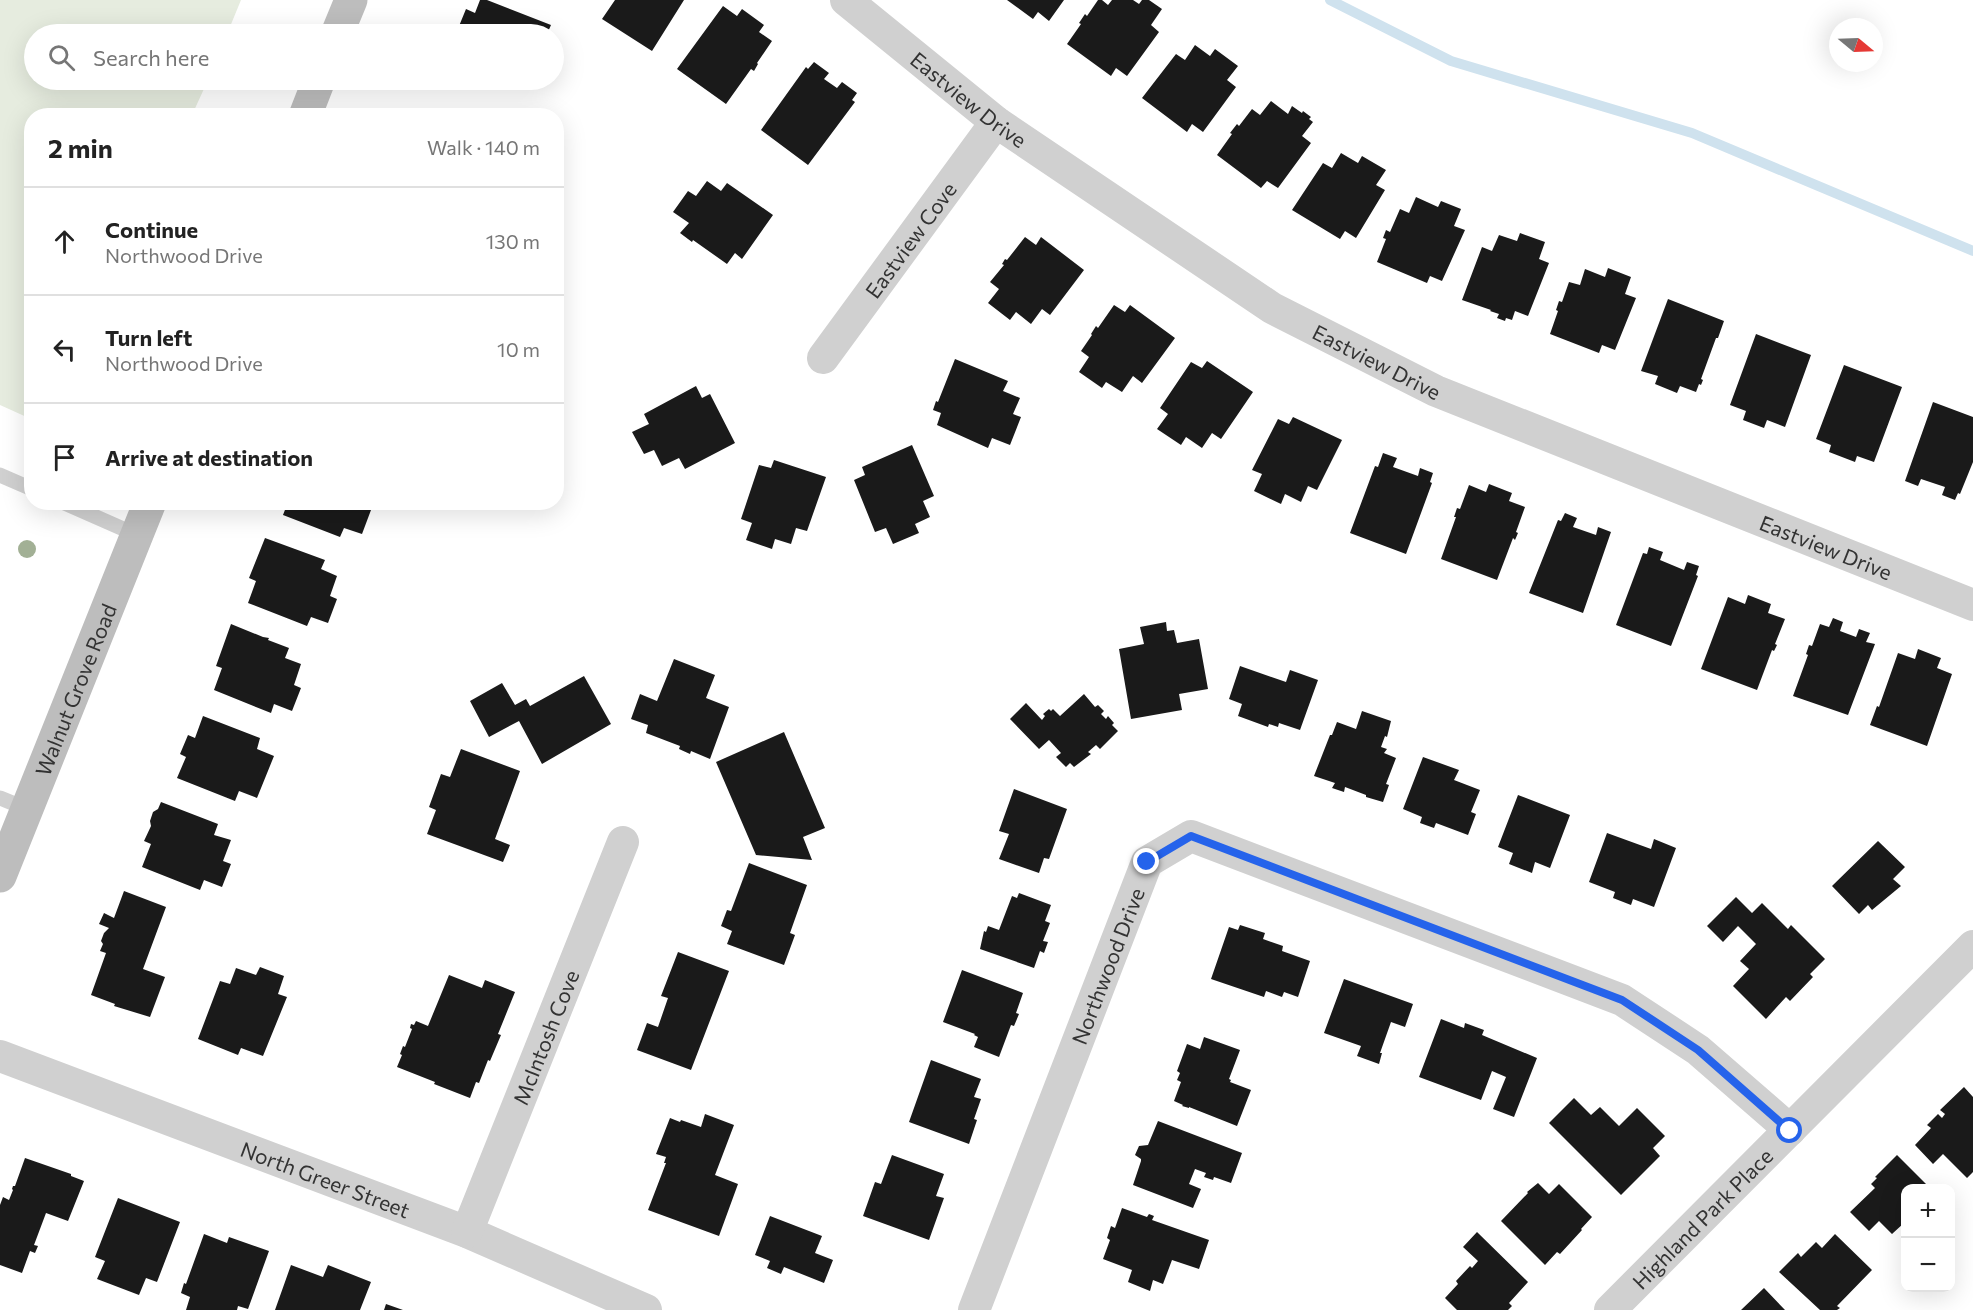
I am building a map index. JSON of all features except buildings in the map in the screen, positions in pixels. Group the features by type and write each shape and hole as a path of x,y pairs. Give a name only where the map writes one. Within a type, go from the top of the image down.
{"main road":[{"path":"341,24 351,0"},
{"path":"308,108 315,90"},
{"name":"Walnut Grove Road","path":"0,876 13,803 147,510"}],"street":[{"name":"Eastview Drive","path":"846,0 996,122 1272,308 1436,391 1973,605"},
{"name":"Eastview Cove","path":"823,358 996,122"},
{"name":"Northwood Drive","path":"974,1310 1147,862 1191,836 1622,1000 1698,1050 1790,1131"},
{"name":"McIntosh Cove","path":"467,1232 623,842"},
{"name":"Highland Park Place","path":"1610,1310 1973,946"},
{"name":"North Greer Street","path":"0,1056 467,1232 646,1310"}],"lane":[{"path":"0,476 24,486"},
{"path":"80,510 137,535"}],"shaded area":[{"path":"0,0 241,0 231,24 24,24 24,90 203,90 195,108 24,108 24,416 0,405"}],"waterway":[{"path":"1330,0 1451,61 1692,133 1973,251"}],"route":[{"path":"1147,862 1191,836 1622,1000 1698,1050 1790,1131"}]}
